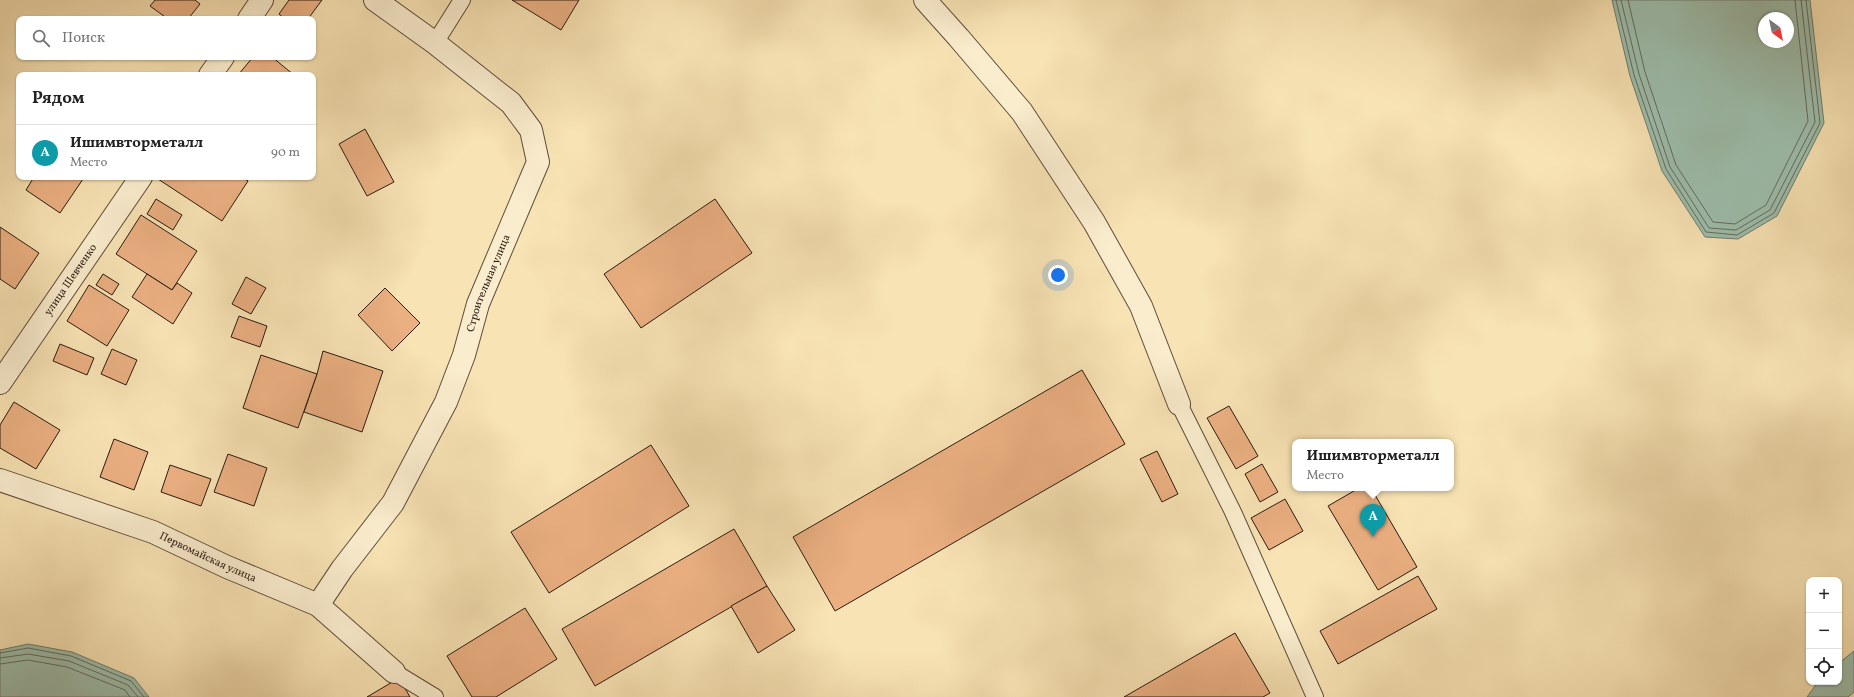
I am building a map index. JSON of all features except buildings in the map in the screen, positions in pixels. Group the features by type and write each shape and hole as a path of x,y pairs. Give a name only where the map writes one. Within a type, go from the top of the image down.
{"street":[{"path":"251,16 262,0"},
{"name":"Строительная улица","path":"318,605 342,568 393,503 446,402 464,355 478,304 538,162 531,130 511,103 375,0"},
{"path":"925,0 1022,112 1094,222 1141,306 1179,404"},
{"path":"212,72 221,60"},
{"name":"улица Шевченко","path":"0,382 139,180"},
{"name":"Первомайская улица","path":"0,480 153,532 227,567 318,605 394,672"}],"lane":[{"path":"435,44 462,0"},
{"path":"1179,404 1233,512 1315,697"},
{"path":"394,672 435,697"}],"water":[{"path":"1612,0 1810,0 1824,123 1777,216 1738,239 1705,237 1662,171 1630,76"},
{"path":"28,644 72,652 134,678 149,697 0,697 0,650"},
{"path":"1854,651 1854,692 1848,697 1807,697 1816,685 1842,685 1842,661"}],"place":[{"name":"Ишимвторметалл","path":"1373,537"}]}
